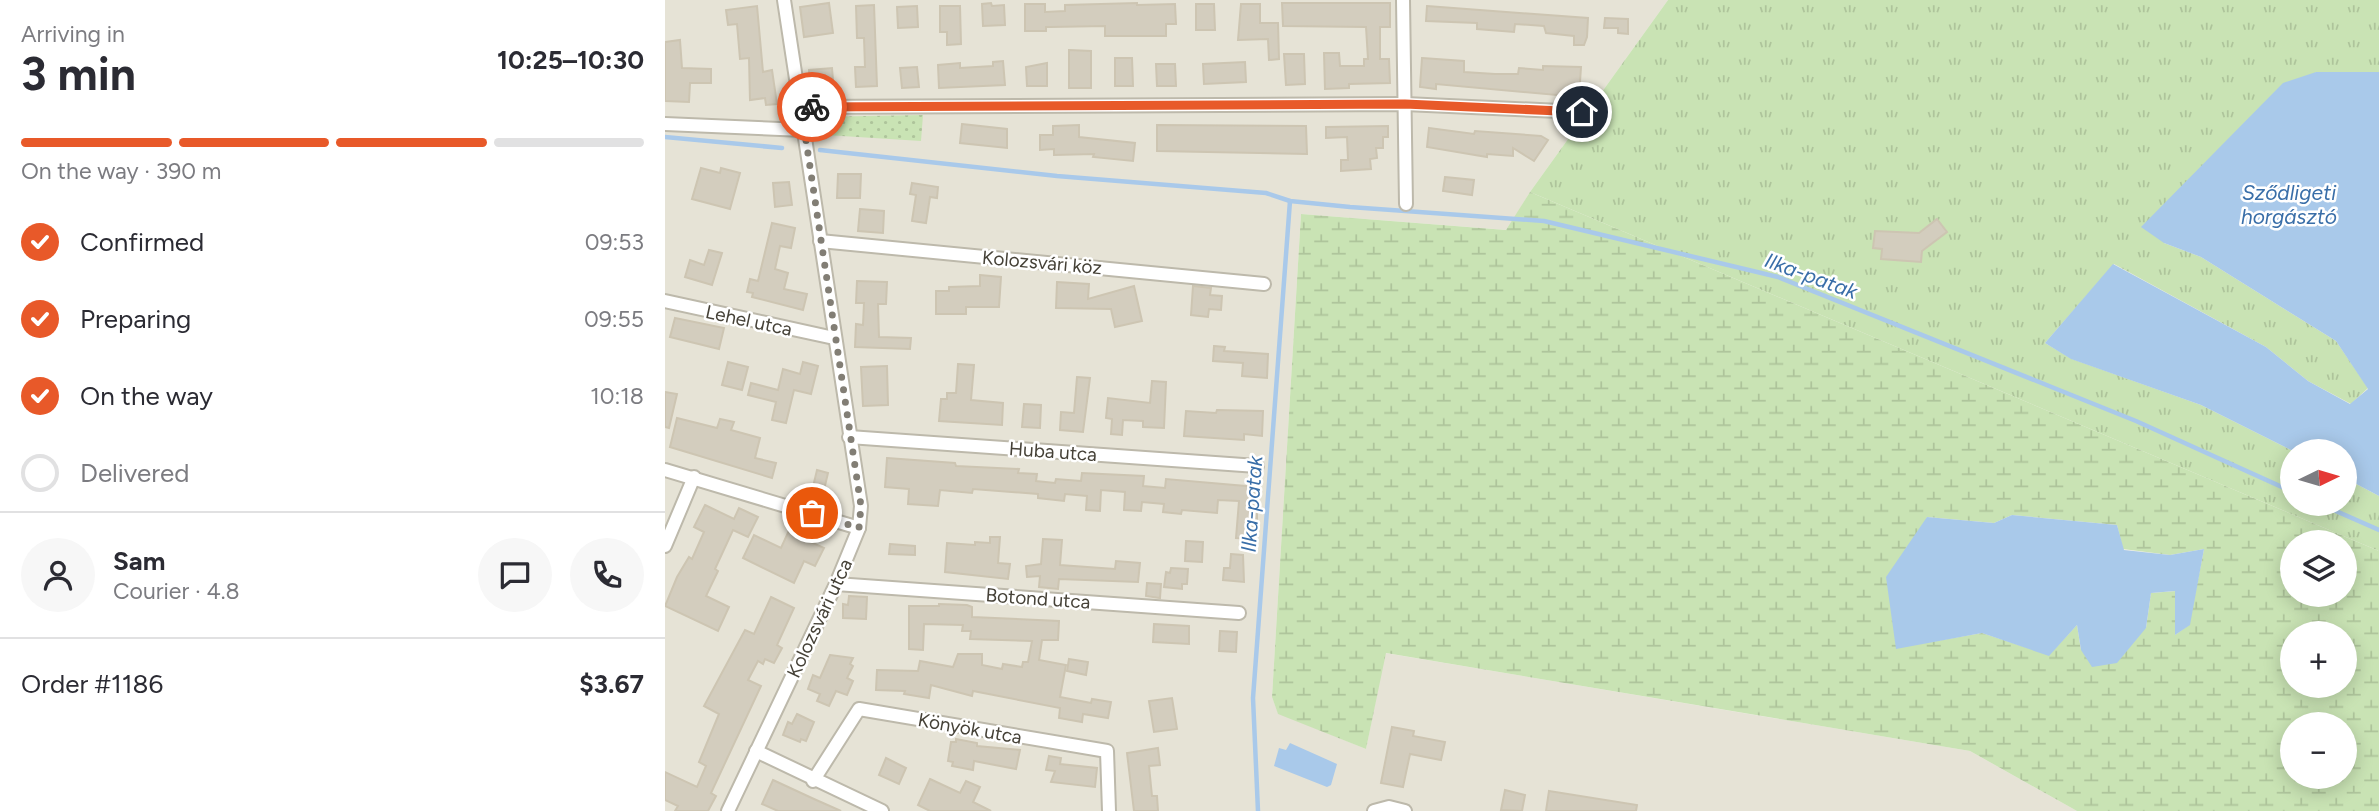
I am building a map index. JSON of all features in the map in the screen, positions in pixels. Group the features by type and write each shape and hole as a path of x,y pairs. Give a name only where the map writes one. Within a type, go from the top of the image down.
{"street":[{"name":"Kolozsvári utca","path":"728,811 837,584 859,528 861,506 784,0"},
{"path":"1403,0 1406,204"},
{"path":"801,107 1405,104 1582,112"},
{"path":"665,124 805,136"},
{"name":"Kolozsvári köz","path":"820,241 1264,284"},
{"name":"Lehel utca","path":"665,301 834,338"},
{"name":"Huba utca","path":"849,437 1257,466"},
{"path":"665,470 859,528"},
{"path":"665,546 694,477"},
{"name":"Botond utca","path":"837,584 1239,613"},
{"name":"Könyök utca","path":"813,781 859,709 1107,751 1109,811"},
{"path":"756,751 813,781 882,811"},
{"path":"1374,811 1389,807 1405,811"}],"shaded area":[{"path":"665,0 1668,0 1530,192 1507,230 1301,214 1272,697 1278,713 1366,749 1385,653 1970,751 2077,811 665,811"}],"green space":[{"path":"1668,0 2379,0 2379,72 2316,72 2164,243 2201,257 2336,341 2368,388 2351,404 2308,381 2266,347 2114,264 2045,343 2072,359 2201,405 2280,444 2280,509 1530,192"},
{"path":"923,115 921,141 810,134 808,120 811,117"},
{"path":"1530,192 2280,509 2280,516 2296,516 2329,530 2280,530 2280,607 2357,607 2357,542 2379,551 2379,811 2077,811 1970,751 1386,653 1366,749 1278,714 1272,697 1301,214 1506,230","holes":["2012,515 2117,525 2123,549 2170,555 2204,549 2189,625 2175,635 2176,591 2151,593 2146,628 2081,650 2077,625 2049,655 1982,633 1896,648 1927,517 1994,523"]},
{"path":"2357,484 2379,496 2379,551 2357,542 2357,530 2329,530 2296,516 2357,516"}],"water":[{"name":"Sződligeti horgásztó","path":"2316,72 2379,72 2379,496 2357,484 2357,439 2280,439 2280,444 2201,405 2071,359 2045,343 2113,264 2266,347 2308,381 2350,404 2368,389 2336,341 2201,257 2164,243 2141,227 2283,83"},
{"path":"2012,515 2117,525 2124,550 2170,555 2204,549 2190,625 2175,635 2175,591 2151,593 2146,628 2117,663 2092,667 2081,650 2077,625 2049,656 1982,633 1896,649 1886,577 1927,517 1994,523"},
{"path":"1290,743 1337,764 1331,785 1327,787 1274,766 1279,748 1286,750"}],"building":[{"path":"829,3 833,33 804,37 800,7"},
{"path":"991,3 992,6 1004,5 1005,25 983,26 982,4"},
{"path":"1282,3 1390,3 1390,27 1380,27 1380,59 1389,59 1390,83 1349,84 1349,88 1325,89 1324,53 1339,53 1340,66 1364,66 1364,59 1368,59 1366,27 1283,26"},
{"path":"1025,4 1045,4 1045,12 1065,11 1065,5 1175,4 1176,24 1166,24 1166,36 1105,36 1105,26 1046,27 1046,31 1025,31"},
{"path":"1196,4 1214,4 1215,30 1196,30"},
{"path":"1241,4 1260,4 1260,23 1278,23 1279,59 1269,60 1268,39 1238,40"},
{"path":"874,5 877,86 856,87 855,67 865,67 864,38 857,38 856,6"},
{"path":"757,6 763,72 772,70 777,104 766,105 765,98 750,100 749,58 740,59 737,24 728,25 726,10"},
{"path":"917,6 918,27 898,28 897,7"},
{"path":"940,6 960,6 961,44 947,45 947,32 940,32"},
{"path":"1427,6 1588,18 1587,37 1584,45 1574,45 1574,36 1546,33 1544,26 1515,24 1514,32 1477,29 1477,23 1426,21"},
{"path":"1605,18 1628,19 1628,34 1618,33 1618,28 1604,28"},
{"path":"680,40 682,68 711,69 711,83 690,83 689,102 665,101 665,42"},
{"path":"1069,50 1091,51 1091,88 1069,88"},
{"path":"1284,54 1304,54 1305,84 1286,85"},
{"path":"1115,58 1132,58 1133,86 1115,86"},
{"path":"1422,58 1464,61 1464,72 1495,74 1518,74 1519,68 1543,70 1543,66 1581,67 1579,97 1436,84 1436,89 1420,87"},
{"path":"1003,61 1005,85 939,88 938,65 960,63 960,68 993,66 993,62"},
{"path":"1245,62 1246,82 1204,84 1203,64"},
{"path":"1047,63 1047,86 1027,86 1026,67"},
{"path":"1156,64 1175,64 1176,86 1157,86"},
{"path":"917,67 919,87 902,88 900,68"},
{"path":"832,68 834,92 810,93 809,70"},
{"path":"962,124 1007,129 1007,148 960,143"},
{"path":"1079,125 1079,137 1135,143 1133,161 1093,157 1094,154 1054,155 1054,149 1040,150 1040,135 1053,135 1053,126"},
{"path":"1157,125 1306,126 1307,154 1157,151"},
{"path":"1388,126 1388,137 1383,137 1383,148 1376,148 1377,158 1370,159 1371,169 1341,171 1341,160 1348,160 1347,137 1326,138 1326,127"},
{"path":"1429,128 1474,134 1475,131 1541,136 1548,140 1534,161 1513,148 1513,156 1487,154 1487,157 1427,147"},
{"path":"701,168 720,173 721,168 740,173 730,209 692,199"},
{"path":"838,174 861,174 860,198 837,198"},
{"path":"1445,177 1474,180 1472,195 1443,191"},
{"path":"789,182 792,205 775,207 773,183"},
{"path":"912,183 938,187 937,198 930,197 926,223 912,221 916,195 910,194"},
{"path":"860,209 884,211 883,233 858,231"},
{"path":"1937,219 1947,232 1922,251 1921,262 1881,259 1882,249 1873,248 1875,231 1919,233"},
{"path":"772,223 795,228 791,248 780,246 775,269 788,273 784,289 807,294 803,310 752,297 753,293 747,292 750,279 758,281"},
{"path":"709,250 722,253 712,285 685,277 690,260 704,265"},
{"path":"980,275 1001,277 999,307 966,307 966,314 936,314 936,291 949,291 949,287 980,286"},
{"path":"857,281 887,282 886,304 878,304 879,337 911,338 910,349 855,347 856,324 863,325 864,303 856,303"},
{"path":"1057,282 1089,284 1088,299 1134,286 1142,321 1115,327 1111,309 1056,308"},
{"path":"1193,286 1211,288 1210,295 1222,296 1221,310 1209,309 1208,317 1191,315"},
{"path":"675,318 724,328 719,349 670,337"},
{"path":"1214,346 1225,347 1224,351 1268,354 1267,378 1242,376 1243,363 1213,361"},
{"path":"728,362 748,367 742,390 722,385"},
{"path":"803,362 818,366 811,394 794,390 786,423 772,420 776,402 748,395 751,383 778,390 783,369 800,374"},
{"path":"958,364 974,365 971,400 1003,403 1002,425 939,421 941,399 947,399 947,393 956,393"},
{"path":"887,366 888,405 863,406 861,367"},
{"path":"1077,377 1090,378 1083,432 1060,430 1061,412 1074,413"},
{"path":"1152,381 1166,382 1164,428 1143,427 1143,421 1123,420 1122,435 1111,434 1112,419 1106,418 1108,398 1150,403"},
{"path":"665,392 677,394 669,428 665,427"},
{"path":"1024,404 1041,405 1040,428 1022,427"},
{"path":"1217,410 1263,411 1262,436 1244,434 1244,440 1184,436 1186,411 1216,413"},
{"path":"677,418 717,428 720,419 734,422 731,430 760,438 755,458 776,463 772,478 670,447"},
{"path":"887,458 955,463 956,466 1019,469 1018,473 1037,474 1036,481 1055,483 1056,479 1081,481 1082,473 1144,476 1143,486 1165,488 1166,479 1257,487 1257,528 1254,528 1253,539 1236,538 1239,501 1218,500 1217,513 1182,510 1181,514 1163,512 1164,504 1142,502 1141,511 1124,510 1125,492 1101,490 1100,511 1086,510 1087,496 1065,494 1064,501 1038,498 1038,494 973,489 972,493 940,490 938,506 908,504 909,489 885,487"},
{"path":"817,470 828,473 823,494 812,491"},
{"path":"705,505 734,519 739,508 758,517 748,537 733,530 715,569 718,571 706,596 729,607 718,631 665,606 677,577 689,557 692,559 704,532 694,527"},
{"path":"791,526 809,535 806,540 824,548 815,566 804,561 794,583 743,558 754,535 781,548"},
{"path":"990,537 1000,537 998,563 1010,564 1008,579 945,572 947,543 990,543"},
{"path":"1043,539 1062,540 1060,565 1115,569 1116,561 1140,563 1138,582 1059,579 1058,589 1039,587 1040,576 1027,577 1026,566 1041,564"},
{"path":"1186,541 1203,542 1202,562 1185,561"},
{"path":"890,544 915,546 915,555 889,554"},
{"path":"1231,554 1243,555 1244,582 1223,580 1224,568 1230,568"},
{"path":"1171,568 1188,569 1187,584 1182,584 1182,589 1164,587 1166,572 1170,573"},
{"path":"1147,583 1161,584 1160,598 1146,596"},
{"path":"849,596 867,597 866,619 843,618 843,604 848,605"},
{"path":"771,597 794,608 777,645 782,648 774,663 765,659 763,664 758,661 748,680 761,686 711,793 716,796 708,811 675,811 678,806 665,800 665,772 697,787 706,766 699,762 719,714 704,706 745,630 754,634"},
{"path":"967,605 972,607 972,617 1059,621 1058,640 1042,640 1039,660 1066,665 1060,697 1091,703 1092,699 1111,702 1108,718 1083,714 1082,722 1059,718 1060,708 973,691 972,696 931,685 929,698 904,694 905,691 876,690 877,670 918,671 920,661 953,667 958,654 982,654 982,665 1002,669 1003,664 1022,667 1023,662 1028,662 1032,641 970,639 971,631 962,631 963,625 924,624 923,650 909,649 909,606"},
{"path":"1154,624 1189,626 1189,644 1153,642"},
{"path":"1220,631 1237,632 1236,652 1219,651"},
{"path":"830,655 853,658 850,664 853,666 847,678 853,681 847,695 836,691 829,706 817,701 820,694 808,689 813,675 820,678"},
{"path":"1069,659 1088,662 1086,675 1067,671"},
{"path":"1172,698 1177,729 1154,732 1149,701"},
{"path":"797,714 814,722 806,741 801,739 800,742 783,735 788,722 792,724"},
{"path":"1392,727 1414,731 1413,736 1445,742 1441,760 1410,754 1403,787 1381,783"},
{"path":"956,739 977,743 977,746 1020,750 1016,769 974,761 973,770 952,766 953,762 948,761 951,742 956,742"},
{"path":"1158,748 1160,765 1149,766 1152,796 1157,796 1158,811 1134,811 1127,753"},
{"path":"1049,756 1061,758 1060,764 1097,768 1095,787 1051,782 1055,771 1046,770"},
{"path":"886,758 906,768 899,784 879,775"},
{"path":"930,779 960,793 966,781 980,787 973,802 991,811 930,811 918,805"},
{"path":"773,780 841,811 778,811 762,804"},
{"path":"1505,790 1525,795 1522,811 1501,810"},
{"path":"1549,791 1637,805 1636,811 1546,811"}],"waterway":[{"name":"Ilka-patak","path":"665,137 782,148"},
{"name":"Ilka-patak","path":"820,150 1057,176 1266,193 1290,201 1350,207 1544,221 1778,277 2136,421 2280,486"},
{"name":"Ilka-patak","path":"1258,811 1253,698 1290,201"},
{"name":"Ilka-patak","path":"2347,516 2379,530"}],"way so far":[{"path":"812,107 801,107 861,506 859,528 812,513"}],"route":[{"path":"812,107 1405,104 1582,112"}]}
